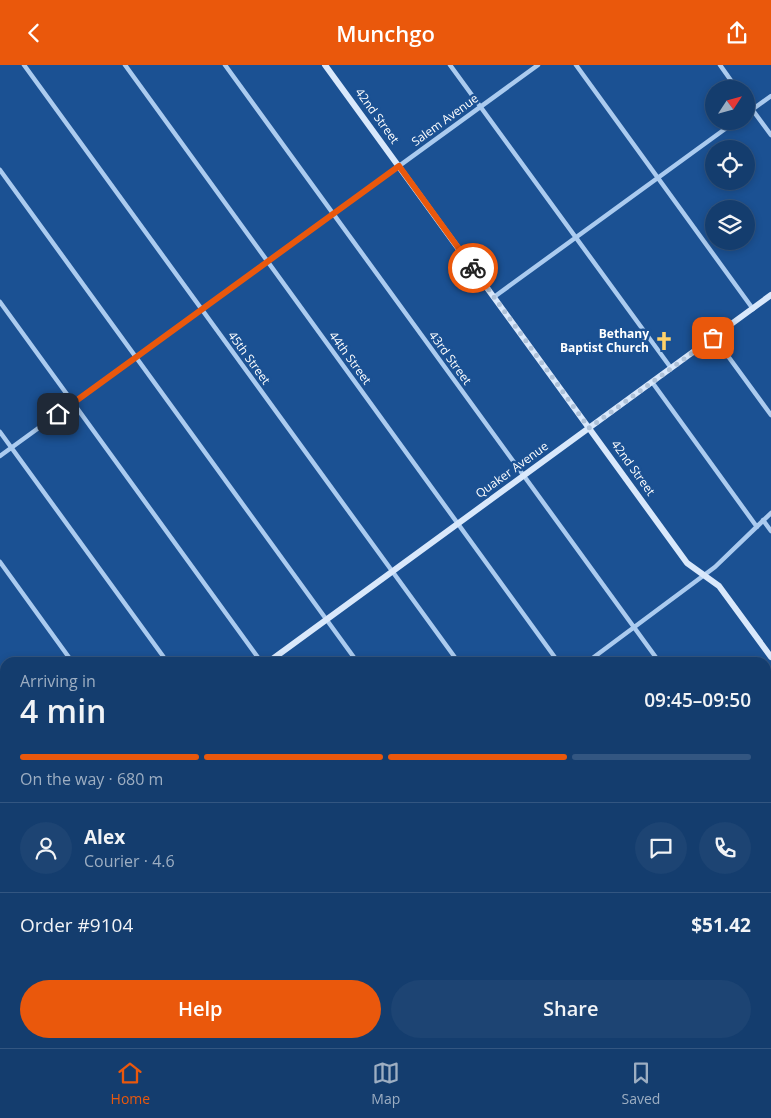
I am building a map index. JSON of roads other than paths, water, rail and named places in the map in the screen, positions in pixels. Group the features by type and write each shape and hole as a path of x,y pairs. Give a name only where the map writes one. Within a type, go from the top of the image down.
{"street":[{"name":"45th Street","path":"24,65 455,657"},
{"name":"44th Street","path":"125,65 555,657"},
{"name":"43rd Street","path":"225,65 656,657"},
{"name":"42nd Street","path":"326,65 687,563 720,586 771,657"},
{"path":"450,65 671,368"},
{"name":"Salem Avenue","path":"0,456 538,65"},
{"path":"576,65 753,309"},
{"path":"720,65 731,80"},
{"path":"755,107 771,96"},
{"path":"755,113 771,135"},
{"path":"494,297 724,130"},
{"path":"0,170 354,657"},
{"name":"Quaker Avenue","path":"275,657 771,295"},
{"path":"0,302 258,657"},
{"path":"714,337 771,415"},
{"path":"652,382 757,527"},
{"path":"0,432 164,657"},
{"path":"594,657 705,575 771,513"},
{"path":"763,520 771,531"},
{"path":"0,562 69,657"}],"place":[{"name":"Bethany Baptist Church","path":"664,341"}]}
